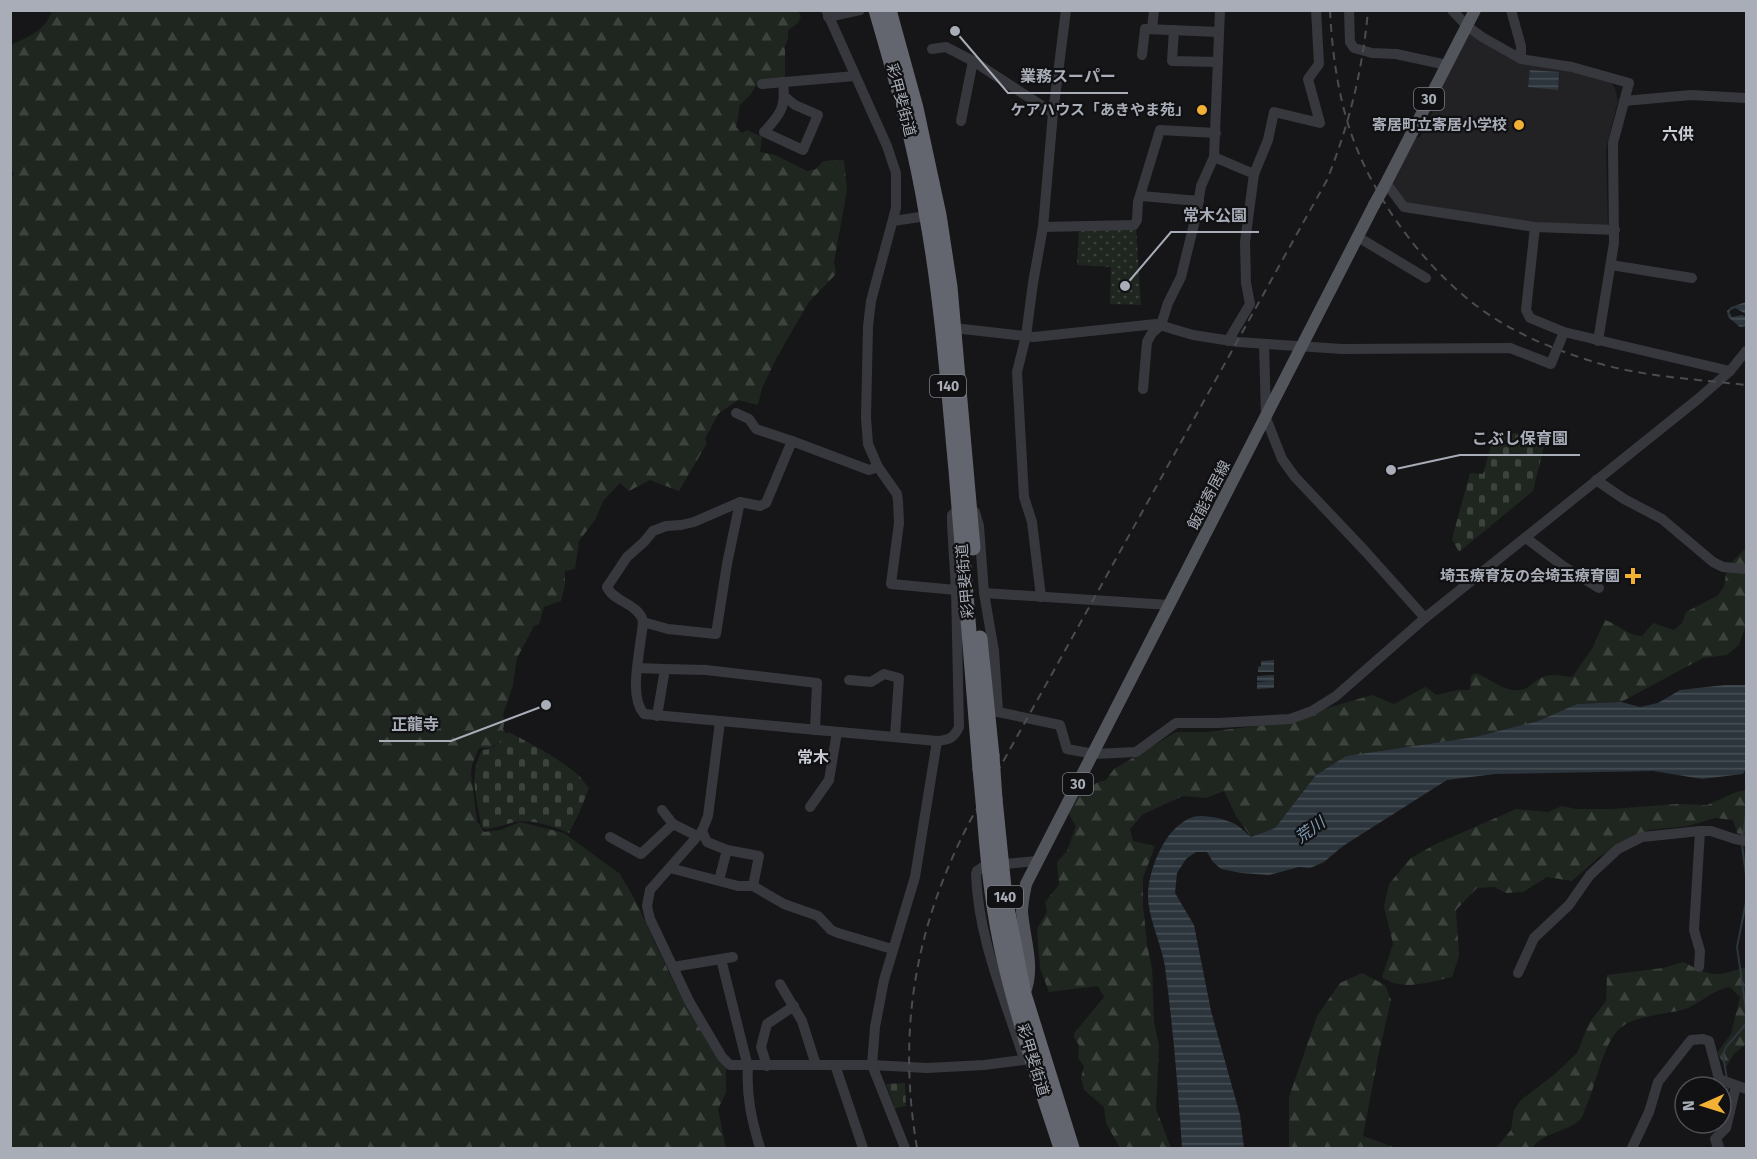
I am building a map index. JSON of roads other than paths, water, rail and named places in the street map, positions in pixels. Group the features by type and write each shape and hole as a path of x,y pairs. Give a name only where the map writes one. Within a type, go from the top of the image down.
{"highway":[{"name":"彩甲斐街道","path":"876,10 905,109 927,216 976,602 1005,898 1019,996"},
{"name":"彩甲斐街道","path":"889,10 916,108 930,172 950,287 980,769 996,917 1019,996 1033,1058 1061,1149"},
{"name":"彩甲斐街道","path":"1033,1058 1072,1149"}],"main road":[{"name":"飯能寄居線","path":"1019,996 1028,984 1029,972 1023,900 1026,884 1036,861 1094,754 1474,10"}],"street":[{"path":"860,10 827,14 887,146 896,173 897,191 893,221 871,301 868,326 866,425 868,444 878,467 897,494 898,523 891,584 956,590"},
{"path":"1041,597 1032,522 1024,497 1017,372 1026,336 1043,227 1053,113 1066,10"},
{"path":"1152,29 1154,10"},
{"path":"1143,388 1147,342 1152,333 1161,325 1168,303 1181,277 1201,186 1214,157 1220,10"},
{"path":"1228,341 1250,304 1246,284 1245,242 1254,174 1268,140 1274,112 1320,123 1308,79 1319,64 1316,10"},
{"path":"1348,10 1350,42 1354,48 1447,65"},
{"path":"1452,10 1467,26 1482,37 1521,59 1572,67 1629,82 1613,143 1615,230 1598,340"},
{"path":"1511,10 1521,46 1521,59"},
{"path":"1142,55 1144,29 1220,32"},
{"path":"1174,30 1172,61 1218,62"},
{"path":"932,49 946,46 1053,113"},
{"path":"961,121 973,61"},
{"path":"762,84 855,76"},
{"path":"783,82 784,96 781,111 764,132 803,150 818,115 795,105 784,96"},
{"path":"1624,101 1691,95 1746,98"},
{"path":"1043,227 1134,225 1137,220 1138,202 1160,130 1216,133"},
{"path":"1214,157 1254,174"},
{"path":"1385,185 1404,207 1535,227 1615,230"},
{"path":"1141,196 1199,201"},
{"path":"893,221 927,216"},
{"path":"1535,227 1526,310 1530,318 1563,334 1730,371"},
{"path":"1358,237 1426,278"},
{"path":"1611,265 1692,278"},
{"path":"954,328 1034,337 1156,324 1193,335 1263,344 1342,349 1510,348 1551,364 1563,334"},
{"path":"1263,344 1266,418 1282,459 1295,477 1425,618"},
{"path":"792,441 766,502 760,506 740,502 694,522 666,526 652,531 644,542 627,557 607,587 609,592 635,610 643,622 636,702 644,714 937,741 948,740 955,736 964,712 952,515 964,509 976,512 979,526 984,593 994,651 996,711 1060,725 1067,749 1094,754 1136,752 1176,723 1290,719 1300,717 1336,696 1425,618 1698,399 1730,371 1746,351"},
{"path":"736,414 749,419 756,429 869,470 878,467"},
{"path":"1596,480 1624,499 1662,519 1713,562 1723,567 1746,569"},
{"path":"643,622 668,629 716,634 740,502"},
{"path":"1526,538 1563,566 1599,588"},
{"path":"984,593 1169,605"},
{"path":"638,668 706,670 817,683 815,730"},
{"path":"657,716 665,669"},
{"path":"849,680 871,682 884,674 899,678 895,736"},
{"path":"720,722 708,816 699,833 650,890 647,906 650,919 689,1001 730,1065 748,1067 872,1065 927,1068 984,1065 1033,1058 995,973 982,922 976,874 983,867"},
{"path":"810,807 829,780 837,732"},
{"path":"905,1149 872,1065 876,1027 892,949 915,878 937,741"},
{"path":"662,810 673,824 699,833 707,842 727,850 759,856 753,886"},
{"path":"610,837 641,854 673,824"},
{"path":"1699,967 1701,951 1694,930 1700,831"},
{"path":"1518,973 1534,939 1569,905 1590,875 1618,849 1642,837 1700,831 1711,831 1746,841"},
{"path":"719,880 727,850"},
{"path":"1006,864 1036,861"},
{"path":"670,868 738,886 753,886 784,904 818,916 831,930 892,949"},
{"path":"674,968 733,957"},
{"path":"721,959 748,1067 750,1113 759,1149"},
{"path":"780,984 808,1035 816,1065"},
{"path":"767,1066 761,1047 767,1024 794,1006"},
{"path":"1632,1149 1649,1112 1658,1082 1690,1040 1703,1039 1709,1041 1719,1079 1741,1088 1726,1128 1715,1139 1718,1149"},
{"path":"835,1065 863,1149"}],"water":[{"path":"1530,70 1559,72 1558,90 1528,87"},
{"path":"1746,302 1746,314 1735,308 1729,311 1732,317 1742,315 1746,317 1746,326 1740,327 1728,317 1727,311 1731,307"},
{"path":"1274,660 1274,672 1258,672 1261,661"},
{"path":"1274,675 1274,688 1257,689 1257,682 1271,681 1257,681 1257,676"},
{"name":"荒川","path":"1746,685 1746,768 1743,774 1702,779 1653,771 1495,774 1447,780 1343,846 1324,862 1310,868 1299,867 1269,875 1241,873 1221,869 1207,852 1196,852 1186,859 1177,873 1175,893 1194,925 1211,1011 1240,1115 1244,1148 1182,1148 1165,967 1150,913 1148,896 1155,862 1166,839 1174,829 1193,817 1208,817 1236,824 1251,837 1275,828 1316,775 1346,756 1475,737 1538,721 1577,704 1621,702 1640,707 1658,703 1680,690"}],"waterway":[{"path":"1743,837 1746,812"},
{"path":"1742,845 1746,875"},
{"path":"1746,902 1737,947 1746,1010"},
{"path":"1726,1075 1723,1055 1726,1047 1746,1024"},
{"path":"1721,1140 1724,1148"}],"railway":[{"path":"1330,10 1338,84 1349,127 1360,155 1373,184 1409,238 1453,286 1502,323 1547,345 1582,358 1650,374 1746,385"},
{"path":"917,1148 911,1105 910,1021 915,980 924,940 951,860 970,821 1327,180 1354,96 1363,54 1368,10"}],"place":[{"name":"業務スーパー","path":"955,31"},
{"name":"ケアハウス「あきやま苑」","path":"1202,110"},
{"name":"寄居町立寄居小学校","path":"1519,125"},
{"name":"常木公園","path":"1125,286"},
{"name":"こぶし保育園","path":"1391,470"},
{"name":"埼玉療育友の会埼玉療育園","path":"1633,576"},
{"name":"正龍寺","path":"546,705"}],"district":[{"name":"六供","path":"1678,134"},
{"name":"常木","path":"813,757"}]}
